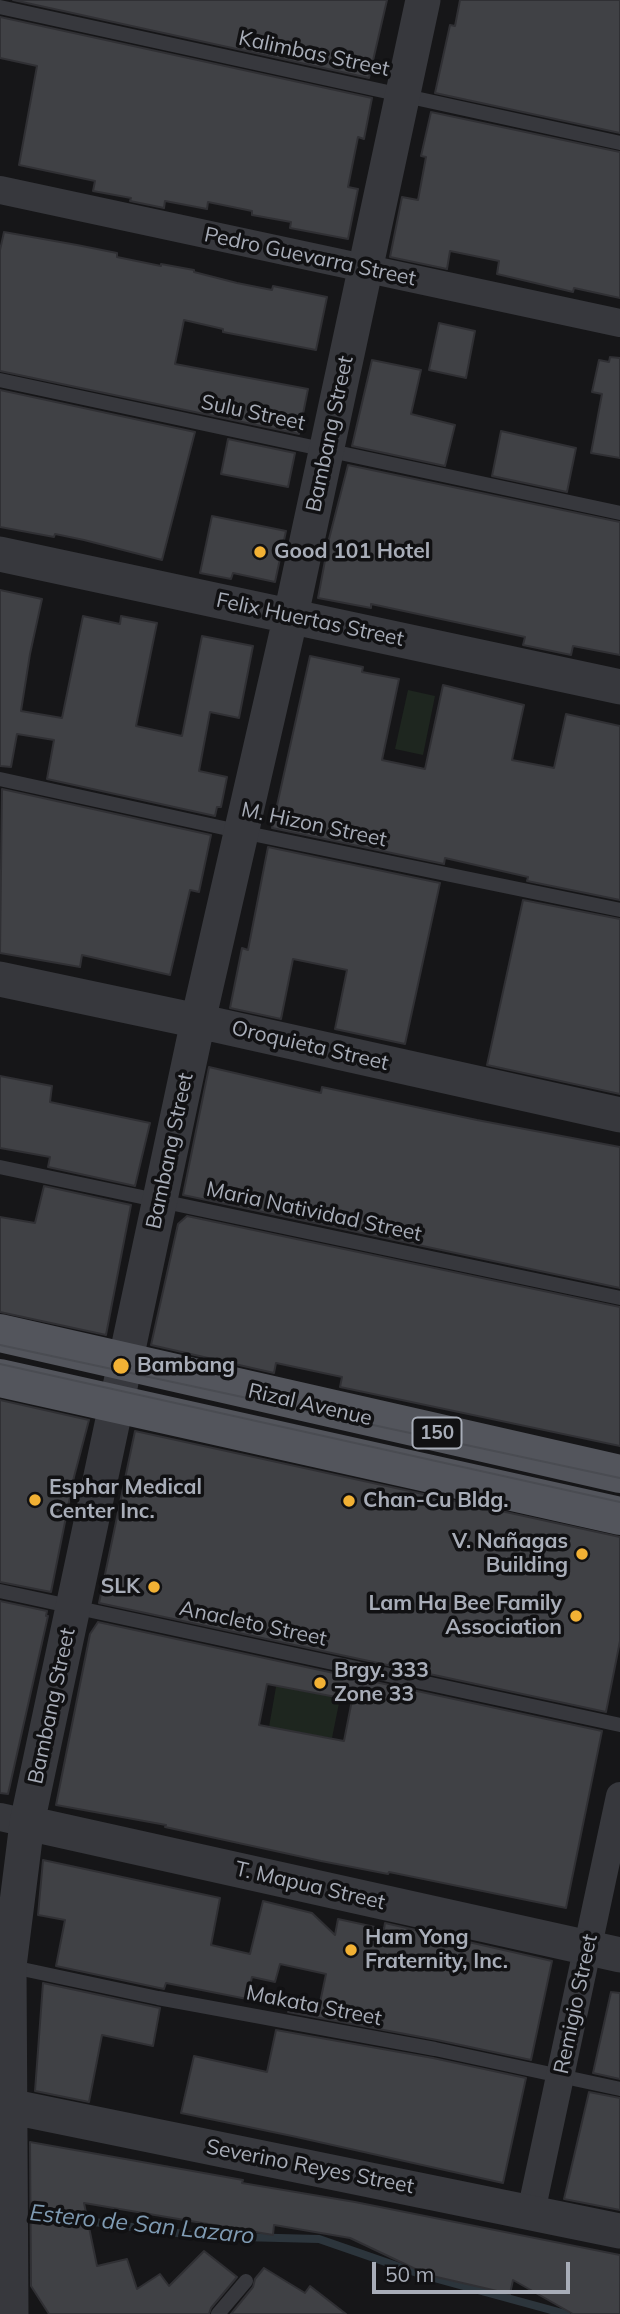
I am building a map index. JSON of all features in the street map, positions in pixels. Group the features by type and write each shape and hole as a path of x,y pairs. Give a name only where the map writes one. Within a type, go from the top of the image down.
{"main road":[{"name":"Rizal Avenue","path":"0,1333 620,1474"},
{"name":"Rizal Avenue","path":"0,1378 620,1516"}],"street":[{"name":"Bambang Street","path":"11,2314 10,2211 4,2105 5,1965 13,1820 73,1607 198,1021 291,615 424,0"},
{"name":"Pedro Guevarra Street","path":"0,190 620,323"},
{"name":"Felix Huertas Street","path":"0,554 620,687"},
{"name":"Oroquieta Street","path":"0,979 620,1115"},
{"name":"Remigio Street","path":"531,2211 561,2075 604,1952 620,1796"},
{"name":"T. Mapua Street","path":"13,1820 604,1952"},
{"name":"Severino Reyes Street","path":"4,2105 620,2231"}],"lane":[{"name":"Kalimbas Street","path":"0,7 620,143"},
{"name":"Sulu Street","path":"0,380 620,513"},
{"name":"M. Hizon Street","path":"0,779 620,910"},
{"name":"Maria Natividad Street","path":"0,1167 620,1298"},
{"name":"Anacleto Street","path":"0,1591 620,1725"},
{"name":"Makata Street","path":"5,1965 158,1998 561,2075 620,2089"},
{"path":"218,2314 246,2281"}],"shaded area":[{"path":"408,690 435,696 423,755 395,749"},
{"path":"280,1664 296,1690 340,1698 332,1738 269,1727"}],"building":[{"path":"13,0 387,0 369,78"},
{"path":"460,0 620,0 620,133 435,93 450,25 455,26"},
{"path":"0,17 372,98 364,139 358,137 348,187 358,189 348,239 290,228 291,222 252,215 252,211 208,202 207,209 165,201 164,208 130,201 131,198 93,191 95,181 19,165 37,66 0,58"},
{"path":"431,112 620,152 620,298 574,288 573,292 497,274 499,261 450,251 447,269 390,257 402,197 418,200 426,157 421,156"},
{"path":"4,232 117,253 117,257 194,270 237,283 272,290 273,286 327,297 316,350 223,332 223,329 184,320 175,364 308,389 299,434 0,371 0,250"},
{"path":"439,323 475,331 466,378 429,370"},
{"path":"610,357 620,358 620,458 591,453 602,394 592,392 599,360 609,362"},
{"path":"372,360 421,370 411,414 455,425 445,466 352,446"},
{"path":"0,390 195,432 162,560 55,534 54,537 0,527"},
{"path":"501,431 576,448 567,492 492,476"},
{"path":"228,439 295,453 288,487 221,474"},
{"path":"348,465 620,522 620,655 573,646 571,655 523,645 525,637 371,604 371,608 318,598 329,539"},
{"path":"212,516 286,531 275,582 233,573 231,579 200,573"},
{"path":"0,590 42,599 21,711 62,718 83,616 120,624 121,616 157,623 136,726 182,736 202,636 253,646 239,718 210,712 199,771 227,777 221,807 217,807 215,816 47,779 54,740 17,734 11,767 0,766"},
{"path":"310,656 363,667 362,672 399,679 382,760 425,769 443,685 524,705 512,760 554,768 566,714 620,726 620,900 527,881 528,877 445,858 444,864 272,828"},
{"path":"2,789 211,835 199,892 190,890 170,975 82,955 80,967 0,953"},
{"path":"268,847 440,883 405,1044 335,1029 347,970 293,959 281,1019 230,1008 242,948 248,950"},
{"path":"523,900 620,919 620,1094 487,1065"},
{"path":"209,1067 321,1093 322,1087 620,1147 620,1288 183,1195"},
{"path":"0,1076 52,1086 50,1102 150,1123 135,1186 48,1167 50,1157 0,1148"},
{"path":"44,1186 131,1205 106,1335 0,1312 0,1217 35,1223"},
{"path":"187,1216 620,1307 620,1446 340,1387 342,1377 276,1363 274,1373 151,1345 178,1224"},
{"path":"0,1400 89,1420 74,1477 51,1592 0,1582"},
{"path":"135,1431 620,1537 620,1641 606,1712 99,1603"},
{"path":"0,1601 47,1611 48,1616 8,1794 0,1793"},
{"path":"98,1622 602,1731 566,1908 321,1861 165,1827 166,1825 56,1805 90,1634","holes":["267,1684 352,1700 344,1741 259,1725"]},
{"path":"43,1860 220,1898 211,1945 250,1954 263,1901 312,1913 335,1935 338,1919 384,1929 385,1923 552,1961 531,2060 288,2012 317,2017 326,1974 280,1964 275,1982 252,1977 247,1999 166,1983 164,1989 56,1966 65,1920 38,1915"},
{"path":"43,1983 160,2008 153,2046 102,2035 89,2102 35,2091"},
{"path":"611,1992 620,1993 620,2079 593,2073"},
{"path":"276,2030 433,2058 526,2078 503,2183 181,2113 194,2056 267,2072"},
{"path":"589,2092 620,2098 620,2210 564,2199"},
{"path":"30,2142 243,2180 242,2183 355,2202 620,2255 620,2314 573,2314 513,2280 510,2294 428,2275 350,2238 274,2225 273,2235 84,2203 97,2266 127,2259 137,2289 160,2274 169,2286 204,2251 237,2277 209,2314 49,2314 31,2286"},
{"path":"264,2268 305,2293 310,2286 346,2314 231,2314 253,2287 255,2279"}],"waterway":[{"name":"Estero de San Lazaro","path":"79,2220 200,2236 319,2239 423,2275 566,2314"}],"tram line":[{"path":"0,1345 620,1478"},
{"path":"0,1364 620,1502"}],"place":[{"name":"Good 101 Hotel","path":"260,552"},
{"name":"Bambang","path":"121,1366"},
{"name":"Esphar Medical Center Inc.","path":"35,1500"},
{"name":"Chan-Cu Bldg.","path":"349,1501"},
{"name":"V. Nañagas Building","path":"582,1554"},
{"name":"SLK","path":"154,1587"},
{"name":"Lam Ha Bee Family Association","path":"576,1616"},
{"name":"Brgy. 333 Zone 33","path":"320,1683"},
{"name":"Ham Yong Fraternity, Inc.","path":"351,1950"}]}
